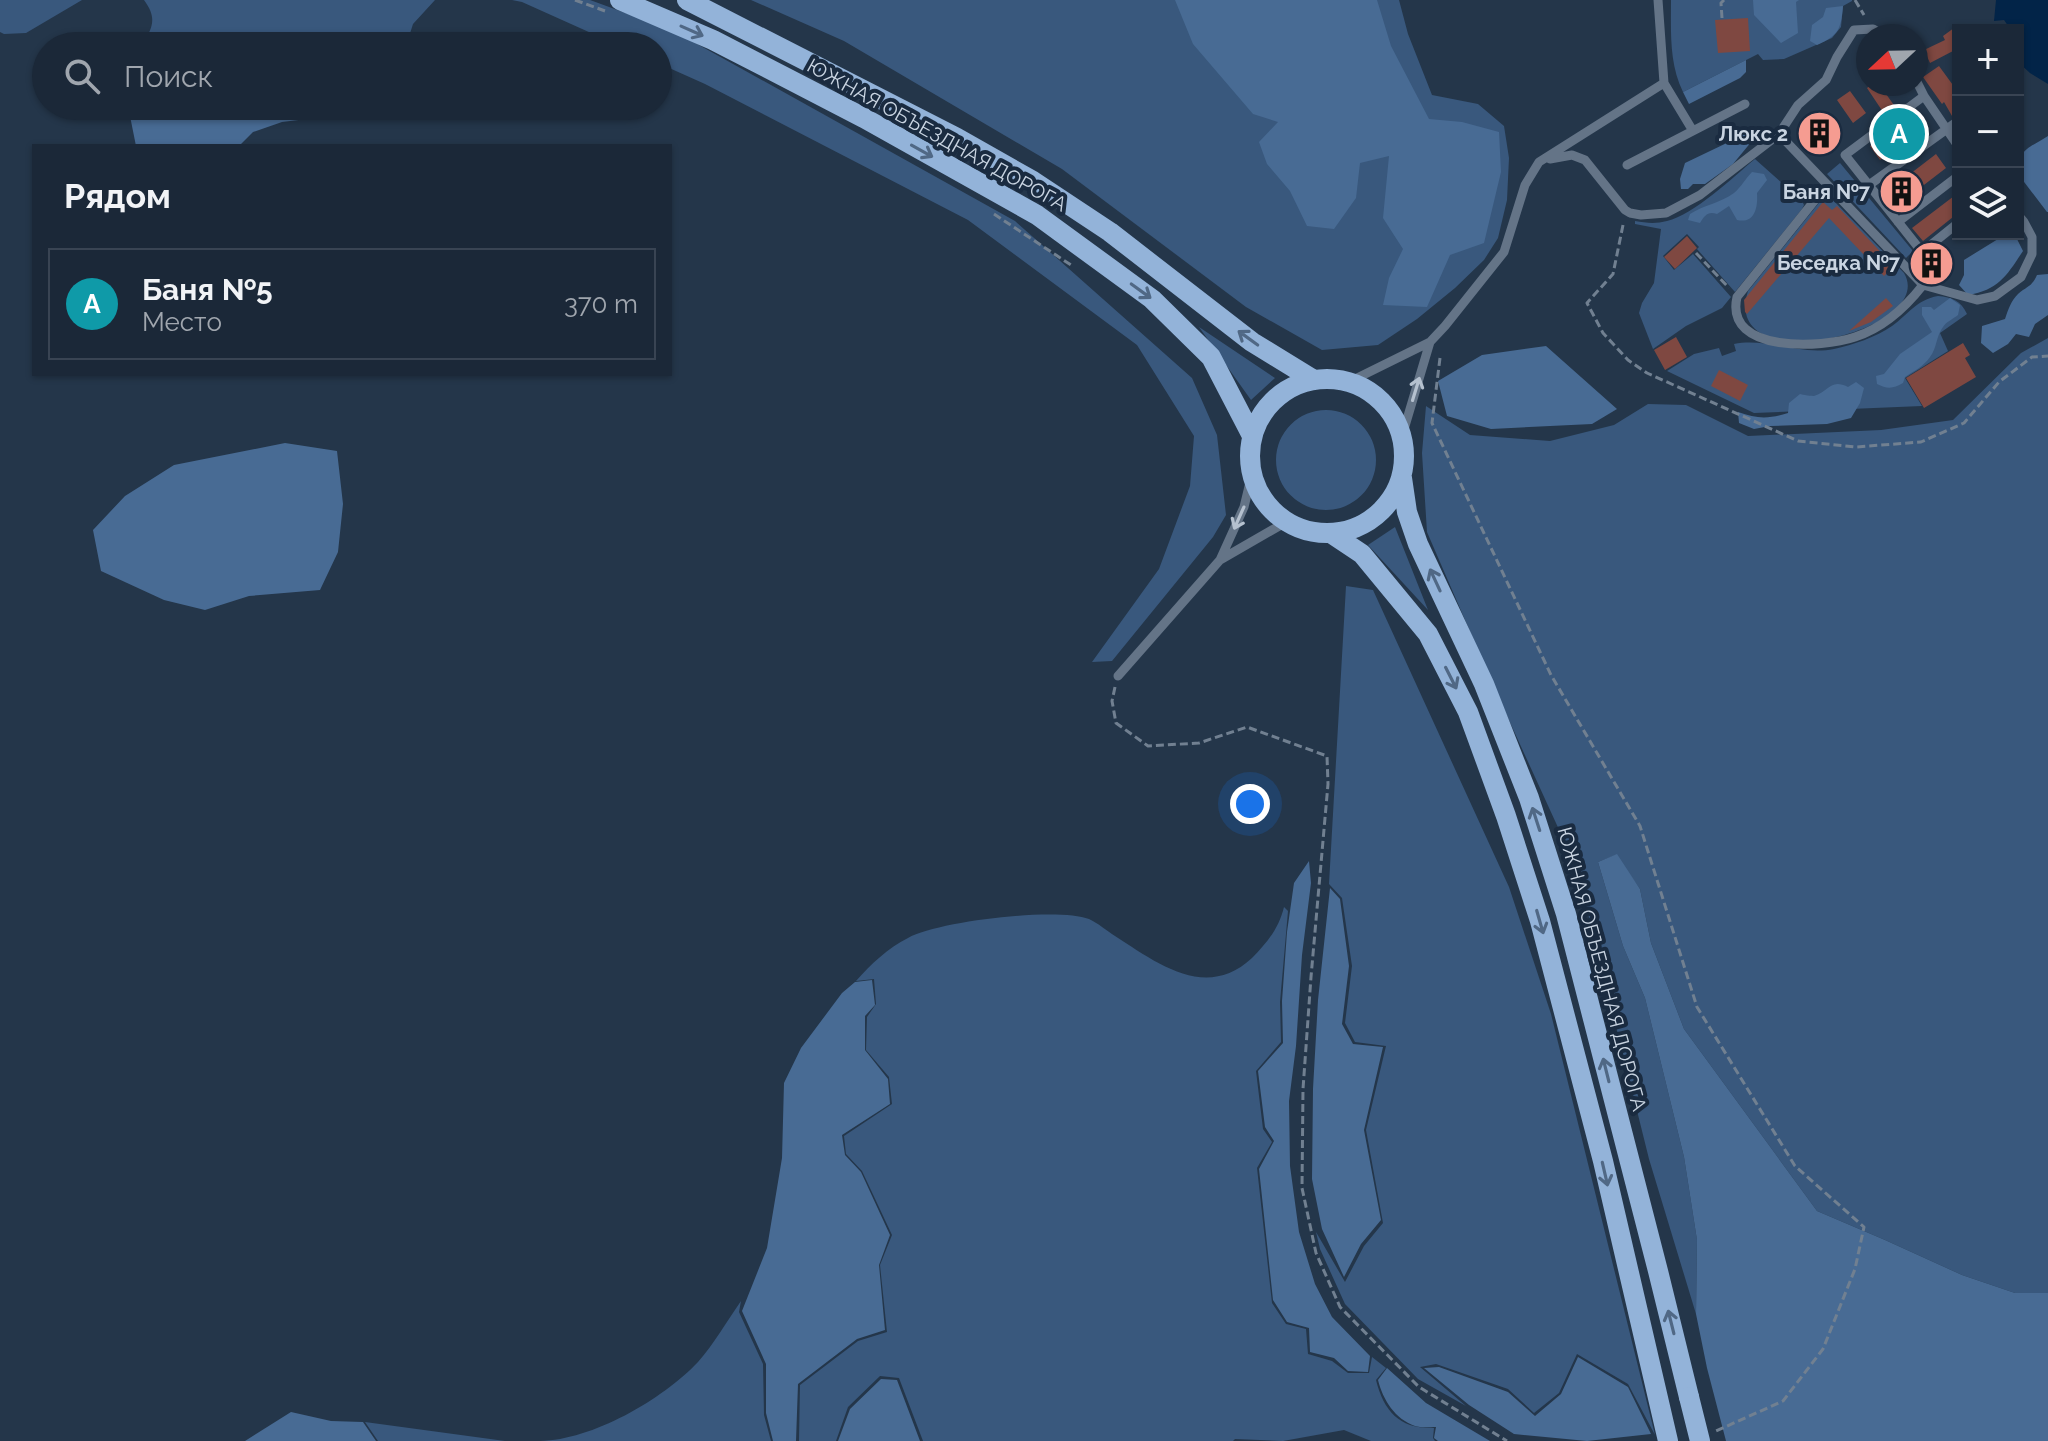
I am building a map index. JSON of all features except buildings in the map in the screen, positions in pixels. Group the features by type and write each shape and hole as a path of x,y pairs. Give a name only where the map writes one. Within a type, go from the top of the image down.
{"main road":[{"name":"ЮЖНАЯ ОБЪЕЗДНАЯ ДОРОГА","path":"687,0 957,138 1033,181 1110,232 1252,342 1314,380"},
{"name":"ЮЖНАЯ ОБЪЕЗДНАЯ ДОРОГА","path":"612,5 727,47 864,118 1037,215 1152,299 1211,357 1252,436"},
{"path":"1314,380 1349,382 1383,402 1394,418 1402,436 1402,478 1392,499 1376,517 1355,529 1332,534 1308,531 1286,522 1259,493 1252,474 1252,436 1261,416 1275,399 1293,386 1314,380"},
{"name":"ЮЖНАЯ ОБЪЕЗДНАЯ ДОРОГА","path":"1402,478 1407,512 1418,544 1484,684 1529,798 1566,914 1689,1397 1703,1438"},
{"path":"1332,534 1362,554 1428,634 1468,712 1540,921 1603,1161 1668,1441"},
{"path":"1629,1276 1658,1271"}],"lane":[{"path":"1658,0 1664,83 1693,131"},
{"path":"1539,162 1572,155 1585,160 1625,210 1641,215 1666,213 1700,195 1779,134 1798,105 1826,80 1856,30"},
{"path":"1349,382 1430,342 1445,326 1504,252 1525,185 1539,162 1664,83"},
{"path":"1952,138 1924,96 1845,155 1922,252 1952,228"},
{"path":"1627,165 1745,104"},
{"path":"1869,185 1952,125"},
{"path":"1779,134 1923,285 1977,300 1995,296 2021,277 2032,254 2032,237 2024,222"},
{"path":"1898,222 1952,181"},
{"path":"1827,185 1737,297 1736,311 1749,333 1758,338 1802,344 1829,344 1857,337 1886,323 1910,302 1923,285"},
{"path":"1402,436 1430,342"},
{"path":"1118,676 1220,560 1244,507 1252,474"},
{"path":"1220,560 1286,522"}],"path":[{"path":"575,0 612,5"},
{"path":"1722,18 1721,3 1724,0"},
{"path":"1855,0 1870,24"},
{"path":"983,207 1073,267"},
{"path":"1625,210 1613,274 1587,303 1603,333 1628,360 1647,373 1798,441 1856,447 1921,442 1964,423 1999,382 2032,357 2048,356"},
{"path":"1696,253 1737,297"},
{"path":"1445,326 1432,423 1551,675 1640,826 1697,1007 1795,1166 1864,1227 1855,1269 1823,1349 1783,1401 1703,1438"},
{"path":"1118,676 1112,701 1116,723 1148,746 1199,743 1247,727 1327,756 1328,784 1303,1089 1302,1188 1316,1253 1340,1307 1419,1387 1507,1441"}],"shaded area":[{"path":"0,0 82,0 26,33 4,34 0,32"},
{"path":"144,0 435,0 413,24 410,32 149,32 151,13"},
{"path":"512,0 590,0 672,30 1015,221 1192,378 1217,435 1226,515 1213,537 1112,661 1092,662 1159,569 1190,486 1194,436 1137,345 968,220 672,69 672,32 589,32"},
{"path":"751,0 1399,0 1408,34 1432,95 1478,104 1504,126 1509,158 1507,200 1498,238 1484,260 1455,288 1378,345 1322,350 1246,307 1062,169 844,41"},
{"path":"1175,0 1377,0 1391,46 1429,119 1462,122 1499,132 1501,172 1484,243 1450,255 1427,307 1383,305 1389,278 1403,249 1383,218 1389,156 1360,163 1356,198 1334,229 1307,226 1290,191 1267,164 1259,142 1278,122 1253,114 1193,44"},
{"path":"1671,0 1852,1 1843,6 1841,27 1832,38 1784,59 1763,60 1758,54 1683,92 1673,59"},
{"path":"1753,0 1799,0 1796,2 1798,33 1781,43 1754,15"},
{"path":"1996,0 2048,0 2048,84 2024,68 2024,24 1994,21"},
{"path":"1843,6 1840,26 1834,34 1817,45 1810,41 1812,25 1823,17 1826,8"},
{"path":"1746,60 1746,72 1740,78 1689,104 1683,92"},
{"path":"131,120 298,120 253,132 241,144 136,144"},
{"path":"1756,129 1752,141 1733,164 1705,184 1693,184 1688,189 1681,189 1680,179 1685,163"},
{"path":"2048,136 2048,212 2024,182 2024,153"},
{"path":"1755,159 1802,201 1802,209 1735,292 1687,234 1663,256 1674,270 1693,254 1731,297 1722,308 1686,326 1653,349 1639,313 1654,283 1661,229 1635,224 1635,221 1659,223 1678,217 1713,194"},
{"path":"1840,163 1913,251 1906,258 1827,174"},
{"path":"1752,172 1764,174 1767,180 1757,193 1752,217 1737,220 1729,206 1717,214 1707,214 1700,223 1688,220 1690,214 1734,193"},
{"path":"1826,197 1831,198 1904,273 1906,294 1890,314 1862,329 1828,339 1794,341 1765,335 1748,319 1748,291"},
{"path":"1996,240 2018,240 2023,251 1995,285 1968,295 1959,285 1964,275 1964,260"},
{"path":"2048,274 2048,315 2035,324 2029,337 2016,334 2008,344 1993,353 1981,343 1982,326 2005,319 2018,294 2031,285 2037,275"},
{"path":"1938,296 1956,300 1967,314 1940,333 1948,351 1905,378 1922,406 1754,413 1667,371 1694,354 1719,348 1722,356 1736,351 1734,344 1746,342 1821,351 1849,345 1886,330 1918,304"},
{"path":"1950,298 1960,305 1958,315 1943,327 1928,360 1899,385 1890,388 1877,384 1876,376 1884,374 1900,354 1932,332 1922,315 1922,307 1934,310"},
{"path":"1199,327 1275,378 1251,400"},
{"path":"2048,338 2048,1293 2015,1293 1962,1275 1817,1211 1684,1029 1651,943 1640,889 1616,855 1598,862 1623,946 1645,998 1684,1157 1697,1240 1696,1314 1649,1159 1577,869 1427,532 1422,453 1426,406 1470,435 1550,441 1614,425 1648,404 1686,405 1748,436 1881,430 1953,420 2021,353"},
{"path":"1546,346 1617,409 1592,424 1491,429 1447,416 1438,381 1482,355"},
{"path":"1856,382 1864,388 1851,418 1827,424 1754,429 1739,423 1738,412 1757,417 1781,415 1788,413 1789,403 1800,394 1814,396 1833,385 1848,387"},
{"path":"1326,410 1345,414 1361,425 1372,441 1376,460 1372,479 1361,495 1345,506 1326,510 1307,506 1291,495 1280,479 1276,460 1280,441 1291,425 1307,414"},
{"path":"285,443 337,451 343,504 338,552 320,590 249,596 205,610 164,600 101,571 93,530 125,496 174,465"},
{"path":"1395,527 1428,610 1368,545"},
{"path":"1346,586 1373,590 1509,887 1551,1014 1655,1435 1628,1384 1577,1354 1559,1393 1534,1413 1508,1389 1436,1364 1420,1367 1466,1406 1418,1379 1345,1304 1320,1249 1316,1232 1345,1282 1364,1246 1383,1223 1366,1130 1386,1046 1355,1042 1345,1023 1352,966 1342,898 1329,884"},
{"path":"1617,854 1640,889 1651,943 1684,1029 1817,1211 1962,1275 2015,1293 2048,1293 2048,1441 1726,1441 1696,1314 1697,1240 1684,1157 1645,998 1623,946 1598,862"},
{"path":"1309,861 1311,883 1289,1101 1290,1166 1299,1232 1315,1284 1332,1317 1370,1356 1368,1372 1348,1371 1334,1358 1310,1352 1309,1328 1287,1322 1273,1300 1259,1169 1274,1141 1265,1127 1258,1071 1283,1043 1282,1001 1294,883"},
{"path":"1330,888 1340,899 1349,966 1342,1024 1353,1044 1383,1047 1364,1130 1381,1220 1361,1244 1344,1277 1322,1229 1312,1179 1318,1000"},
{"path":"1284,907 1288,911 1280,1002 1281,1042 1256,1071 1263,1129 1272,1142 1257,1168 1272,1303 1286,1324 1306,1329 1308,1354 1332,1361 1348,1373 1369,1373 1372,1357 1386,1368 1376,1380 1389,1410 1403,1422 1434,1428 1435,1441 1371,1441 1344,1430 1283,1441 923,1441 899,1378 880,1376 848,1407 836,1441 799,1441 800,1385 858,1341 887,1332 880,1265 892,1235 862,1171 846,1154 844,1136 892,1104 889,1077 866,1050 867,1017 876,1004 874,979 856,981 880,957 923,932 970,921 1026,915 1089,919 1165,966 1200,977 1217,976 1235,971 1252,958 1276,928"},
{"path":"872,980 875,1005 865,1016 865,1050 888,1079 890,1104 842,1135 845,1155 861,1172 890,1235 879,1265 885,1330 857,1339 798,1384 796,1441 773,1441 766,1413 766,1364 742,1311 767,1248 782,1158 784,1083 801,1048 842,993 855,982"},
{"path":"741,1301 739,1312 763,1364 764,1415 771,1441 540,1441 582,1434 603,1426 665,1390 698,1362"},
{"path":"1578,1357 1628,1387 1651,1434 1587,1441 1514,1434 1469,1405 1424,1368 1439,1367 1508,1392 1535,1416 1561,1394"},
{"path":"1387,1368 1426,1403 1490,1441 1438,1441 1434,1438 1436,1427 1417,1427 1401,1419 1383,1395 1378,1380"},
{"path":"881,1379 897,1380 920,1441 838,1441 850,1409"},
{"path":"291,1412 331,1421 363,1422 376,1441 245,1441"},
{"path":"365,1422 505,1441 378,1441"}],"place":[{"name":"Люкс 2","path":"1819,134"},
{"name":"Баня №5","path":"1899,134"},
{"name":"Баня №7","path":"1901,192"},
{"name":"Беседка №7","path":"1931,263"}]}
